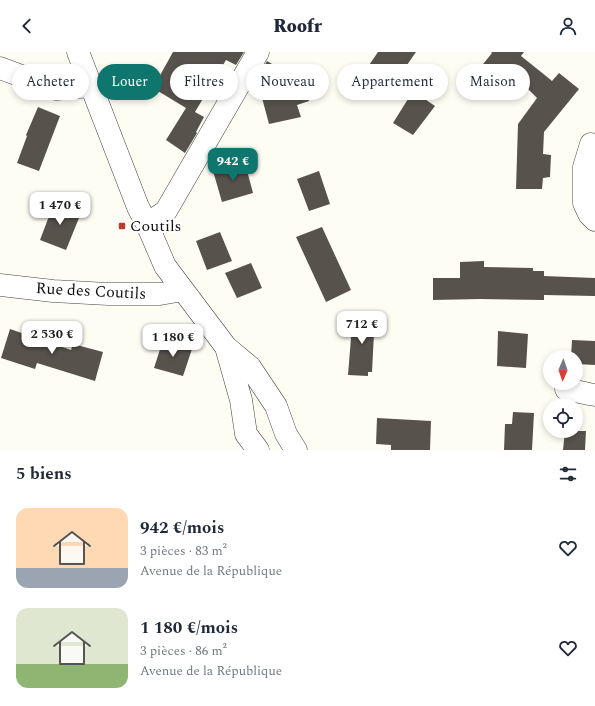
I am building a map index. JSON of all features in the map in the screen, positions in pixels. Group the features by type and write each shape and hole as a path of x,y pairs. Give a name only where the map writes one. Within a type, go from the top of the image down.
{"street":[{"path":"78,52 138,207 165,266 226,348 250,367 276,406 289,445"},
{"path":"146,224 166,211 258,52"},
{"path":"0,68 56,89 90,86"},
{"path":"591,144 584,167 584,203 589,214 595,220"},
{"name":"Rue des Coutils","path":"0,285 53,291 108,294 160,294 183,290"},
{"path":"226,348 241,400 248,445"},
{"path":"571,390 595,394"}],"building":[{"path":"173,52 244,52 237,64 226,60 224,64 170,64 170,98 162,93 162,72"},
{"path":"378,52 416,52 408,64 370,64"},
{"path":"491,52 524,52 521,56 552,81 559,73 579,89 544,132 543,154 551,155 550,177 543,178 542,189 516,189 518,124 537,98 530,91 530,64 483,64 492,53"},
{"path":"267,61 272,64 265,64"},
{"path":"173,100 202,100 195,112 204,117 196,132 197,133 185,153 166,140 186,108"},
{"path":"263,100 309,100 297,105 301,117 269,124"},
{"path":"407,100 426,100 435,106 413,135 393,123"},
{"path":"38,107 60,116 39,171 17,163 27,136 26,135"},
{"path":"245,163 253,193 222,202 213,171"},
{"path":"319,171 330,204 309,211 297,179"},
{"path":"54,203 81,213 66,250 40,240"},
{"path":"322,227 351,290 326,302 296,237"},
{"path":"220,232 232,261 207,270 196,241"},
{"path":"484,261 484,267 533,268 533,271 544,271 544,276 595,278 595,296 544,295 544,300 433,300 433,278 460,278 460,262"},
{"path":"251,263 262,288 237,298 225,273"},
{"path":"353,313 375,314 372,372 368,372 368,376 348,375"},
{"path":"10,329 71,350 73,344 103,352 95,381 37,363 35,369 1,358"},
{"path":"498,331 528,334 526,368 497,366"},
{"path":"163,340 192,349 183,376 154,368"},
{"path":"572,340 595,341 595,365 583,364 583,350 571,350"},
{"path":"513,412 534,413 532,450 504,450 505,424 512,424"},
{"path":"377,418 431,421 430,450 391,450 391,445 376,444"},
{"path":"583,431 586,431 585,450 563,450 564,438 583,438"}],"place":[{"name":"Coutils","path":"122,226"}]}
